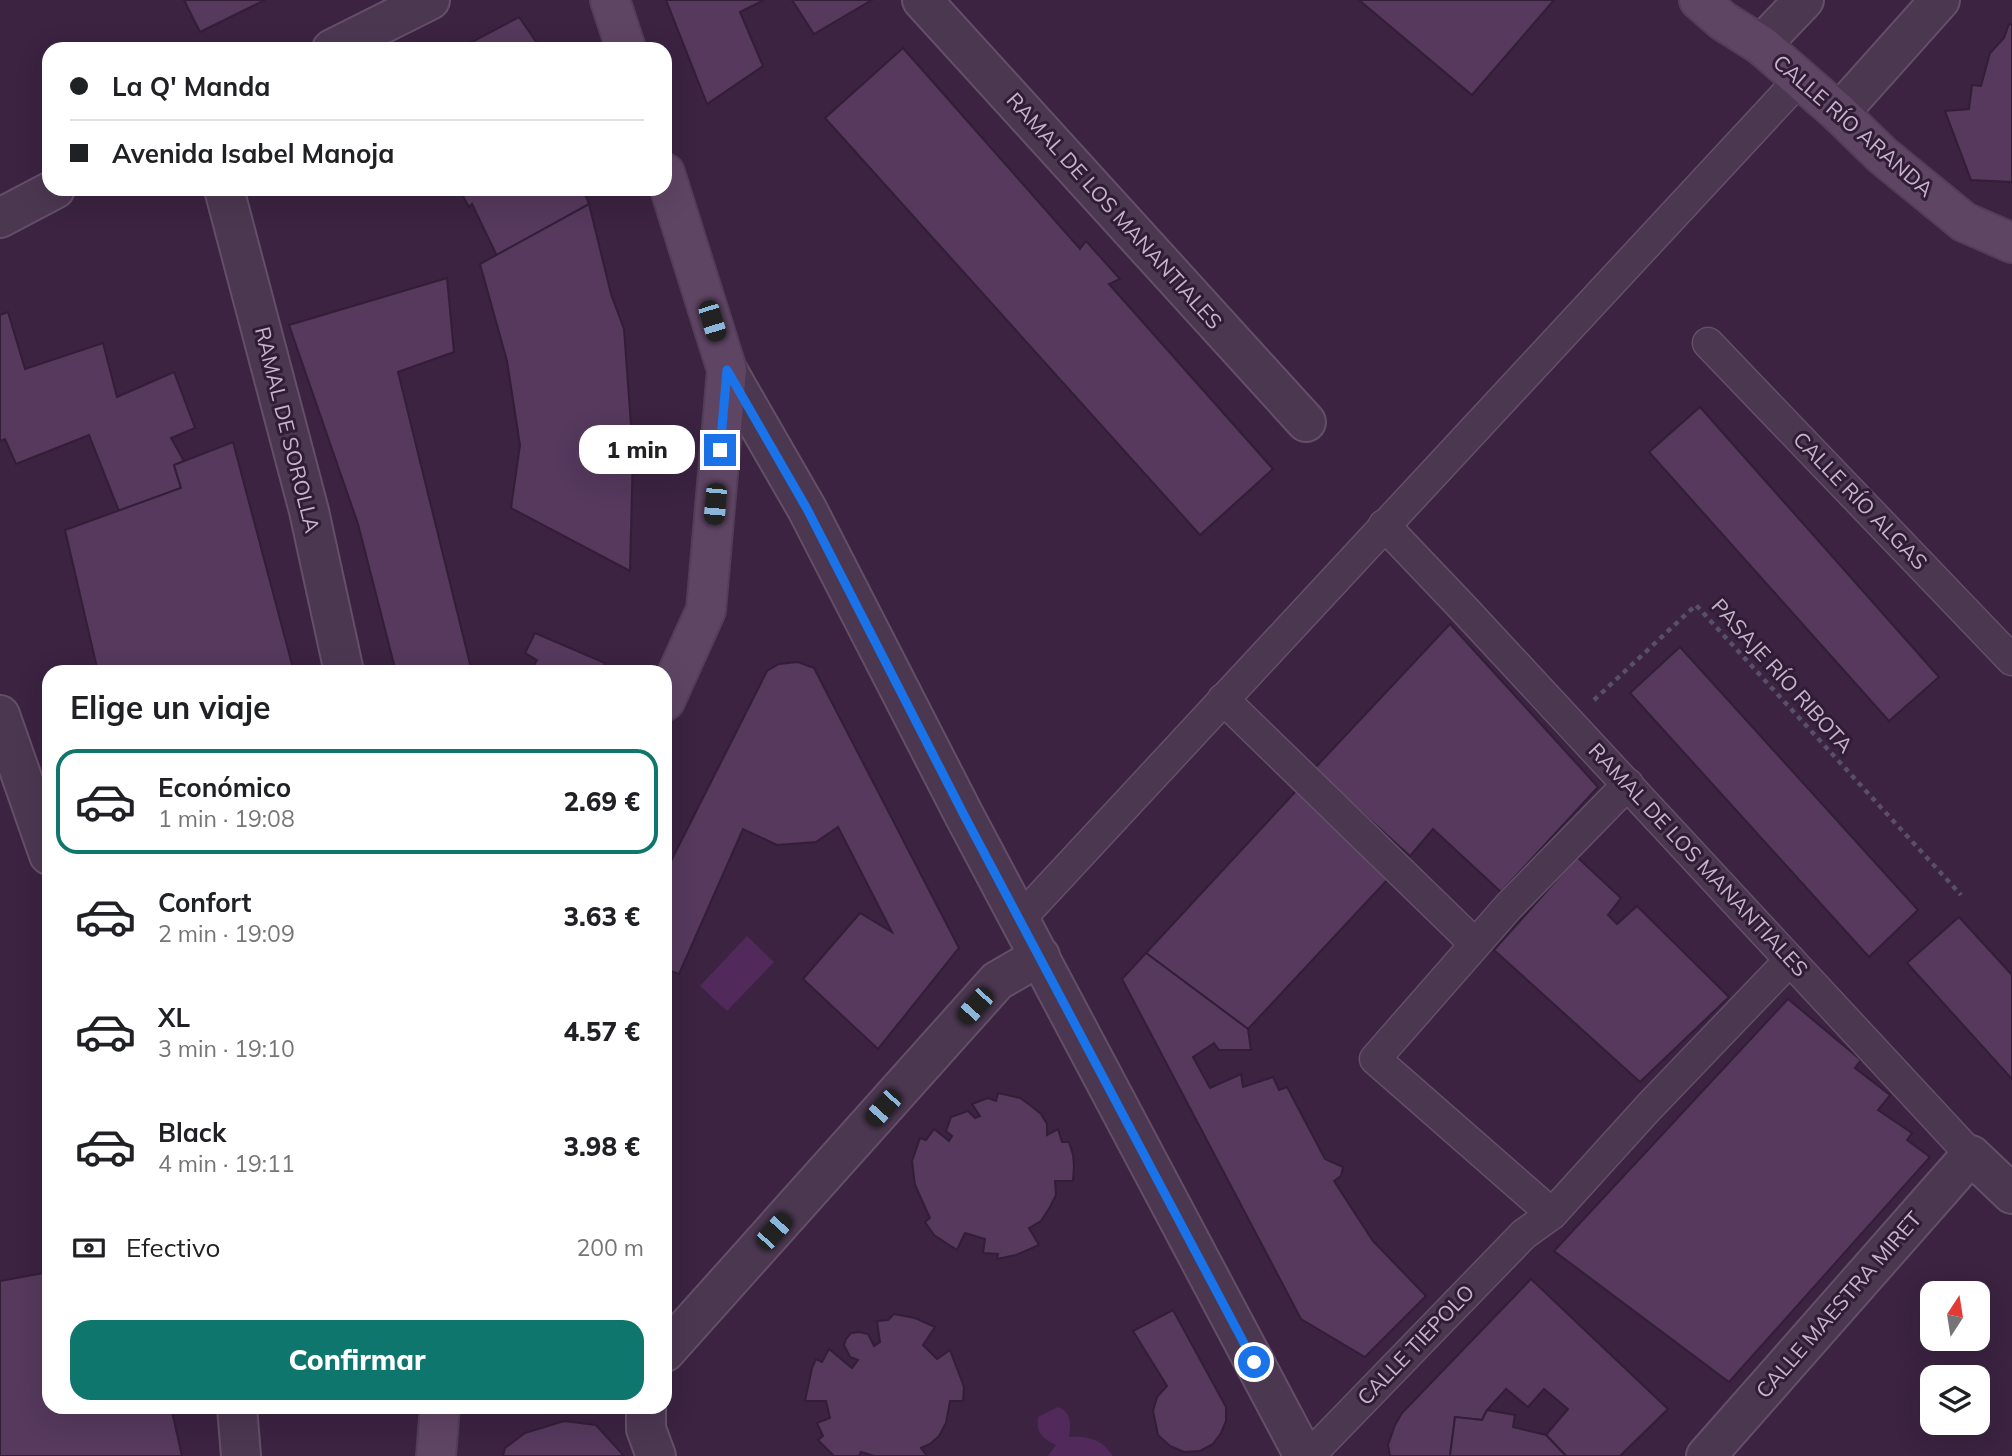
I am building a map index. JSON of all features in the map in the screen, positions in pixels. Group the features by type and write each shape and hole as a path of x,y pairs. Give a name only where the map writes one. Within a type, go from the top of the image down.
{"main road":[{"path":"610,0 624,42"},
{"name":"CALLE RÍO ARANDA","path":"1699,0 1723,21 1761,45 1839,113 1882,155 1964,222 2012,243"},
{"path":"672,195 727,370 706,611 672,686"},
{"path":"436,1456 439,1414"}],"street":[{"path":"346,42 430,0"},
{"name":"RAMAL DE LOS MANANTIALES","path":"922,0 1306,422"},
{"path":"1761,45 1804,0"},
{"path":"1839,113 1940,0"},
{"path":"1020,919 1799,80"},
{"path":"0,218 42,196"},
{"name":"RAMAL DE SOROLLA","path":"226,196 309,511 342,665"},
{"name":"CALLE RÍO ALGAS","path":"1708,343 2012,660"},
{"path":"727,370 807,509 1020,919 1307,1456"},
{"name":"RAMAL DE LOS MANANTIALES","path":"1384,525 1971,1155 2012,1194"},
{"path":"1223,699 1475,944"},
{"path":"0,715 42,835"},
{"path":"1552,1214 1375,1059 1475,944 1628,784"},
{"path":"672,1344 996,981 1040,956"},
{"name":"CALLE TIEPOLO","path":"1307,1456 1524,1234 1552,1214 1649,1107 1790,960"},
{"name":"CALLE MAESTRA MIRET","path":"1706,1456 1971,1155"},
{"path":"238,1414 241,1456"},
{"path":"646,1414 646,1429 656,1456"}],"path":[{"name":"PASAJE RÍO RIBOTA","path":"1570,722 1696,605 1961,895"}],"shaded area":[{"path":"747,936 774,962 727,1011 700,986"},
{"path":"1058,1407 1066,1412 1070,1419 1069,1437 1094,1440 1113,1456 1048,1456 1056,1445 1041,1434 1038,1417"}],"building":[{"path":"184,0 265,0 200,32"},
{"path":"666,0 764,0 740,12 763,66 707,104"},
{"path":"792,0 872,0 814,34"},
{"path":"1359,0 1554,0 1472,95"},
{"path":"519,17 536,42 472,42"},
{"path":"2009,24 2012,25 2012,182 1971,180 1945,111 1969,109 1972,85 1981,86 1990,53 2004,38"},
{"path":"903,48 1080,249 1086,241 1120,279 1109,284 1273,469 1200,535 825,118"},
{"path":"463,196 586,196 589,204 497,256 472,204 469,207"},
{"path":"589,204 611,294 624,329 633,453 630,571 511,508 520,445 507,361 480,264"},
{"path":"447,278 454,352 398,372 470,665 394,665 358,524 289,325"},
{"path":"8,312 25,369 103,343 117,397 174,372 195,428 171,438 184,461 174,465 181,488 119,511 89,435 16,464 5,439 0,441 0,315"},
{"path":"1700,407 1939,677 1889,721 1649,452"},
{"path":"233,442 292,665 96,665 65,530 181,488 174,465"},
{"path":"1450,624 1598,787 1501,892 1433,829 1410,856 1314,769"},
{"path":"535,633 605,663 534,665 537,660 525,653"},
{"path":"1680,647 1918,910 1869,957 1630,693"},
{"path":"798,662 814,668 959,948 878,1049 803,979 860,913 892,932 838,827 816,842 777,845 743,829 679,974 672,972 672,859 767,671 779,664"},
{"path":"1297,790 1388,879 1248,1029 1146,953"},
{"path":"1577,857 1621,898 1608,915 1617,924 1637,906 1729,997 1640,1082 1494,950"},
{"path":"1959,917 2012,975 2012,1079 1907,963"},
{"path":"1146,953 1248,1029 1251,1050 1219,1050 1214,1043 1193,1057 1210,1088 1241,1074 1243,1087 1273,1077 1279,1090 1287,1087 1325,1159 1343,1167 1341,1176 1334,1181 1373,1241 1426,1296 1365,1357 1301,1319 1122,979"},
{"path":"1788,999 1861,1060 1855,1068 1890,1095 1878,1110 1912,1133 1907,1140 1930,1157 1729,1382 1554,1251"},
{"path":"998,1093 1020,1098 1041,1114 1047,1124 1047,1135 1058,1129 1062,1142 1069,1142 1074,1166 1073,1181 1055,1181 1056,1195 1050,1207 1041,1221 1029,1228 1039,1245 1016,1255 997,1259 998,1254 983,1253 985,1239 965,1233 957,1250 934,1235 925,1222 930,1218 915,1185 912,1161 920,1138 926,1140 934,1129 949,1141 952,1136 946,1131 951,1117 968,1111 975,1118 980,1116 972,1104 988,1098 996,1101"},
{"path":"42,1273 42,1414 173,1414 182,1456 0,1456 0,1281"},
{"path":"1531,1279 1668,1409 1620,1456 1566,1456 1546,1435 1568,1409 1544,1389 1528,1407 1506,1389 1487,1410 1482,1420 1455,1417 1450,1456 1390,1456 1388,1445 1402,1413"},
{"path":"1173,1310 1226,1407 1226,1421 1221,1433 1213,1444 1200,1451 1184,1452 1170,1446 1158,1435 1153,1411 1157,1397 1167,1386 1133,1331"},
{"path":"894,1314 915,1318 935,1327 923,1345 937,1359 950,1350 964,1387 963,1401 950,1401 946,1423 939,1436 921,1448 927,1456 874,1456 861,1452 859,1456 834,1456 818,1440 823,1436 817,1423 830,1418 826,1401 805,1401 812,1368 816,1359 822,1362 829,1349 852,1368 858,1360 850,1357 844,1345 846,1339 851,1333 868,1334 874,1346 880,1342 877,1321 888,1320"},
{"path":"1487,1410 1515,1415 1513,1427 1546,1435 1566,1456 1450,1456 1455,1417 1482,1420"},
{"path":"564,1421 596,1425 624,1456 503,1456 505,1448 525,1433"}],"route":[{"path":"720,450 727,370 807,509 964,815 1254,1362"}]}
